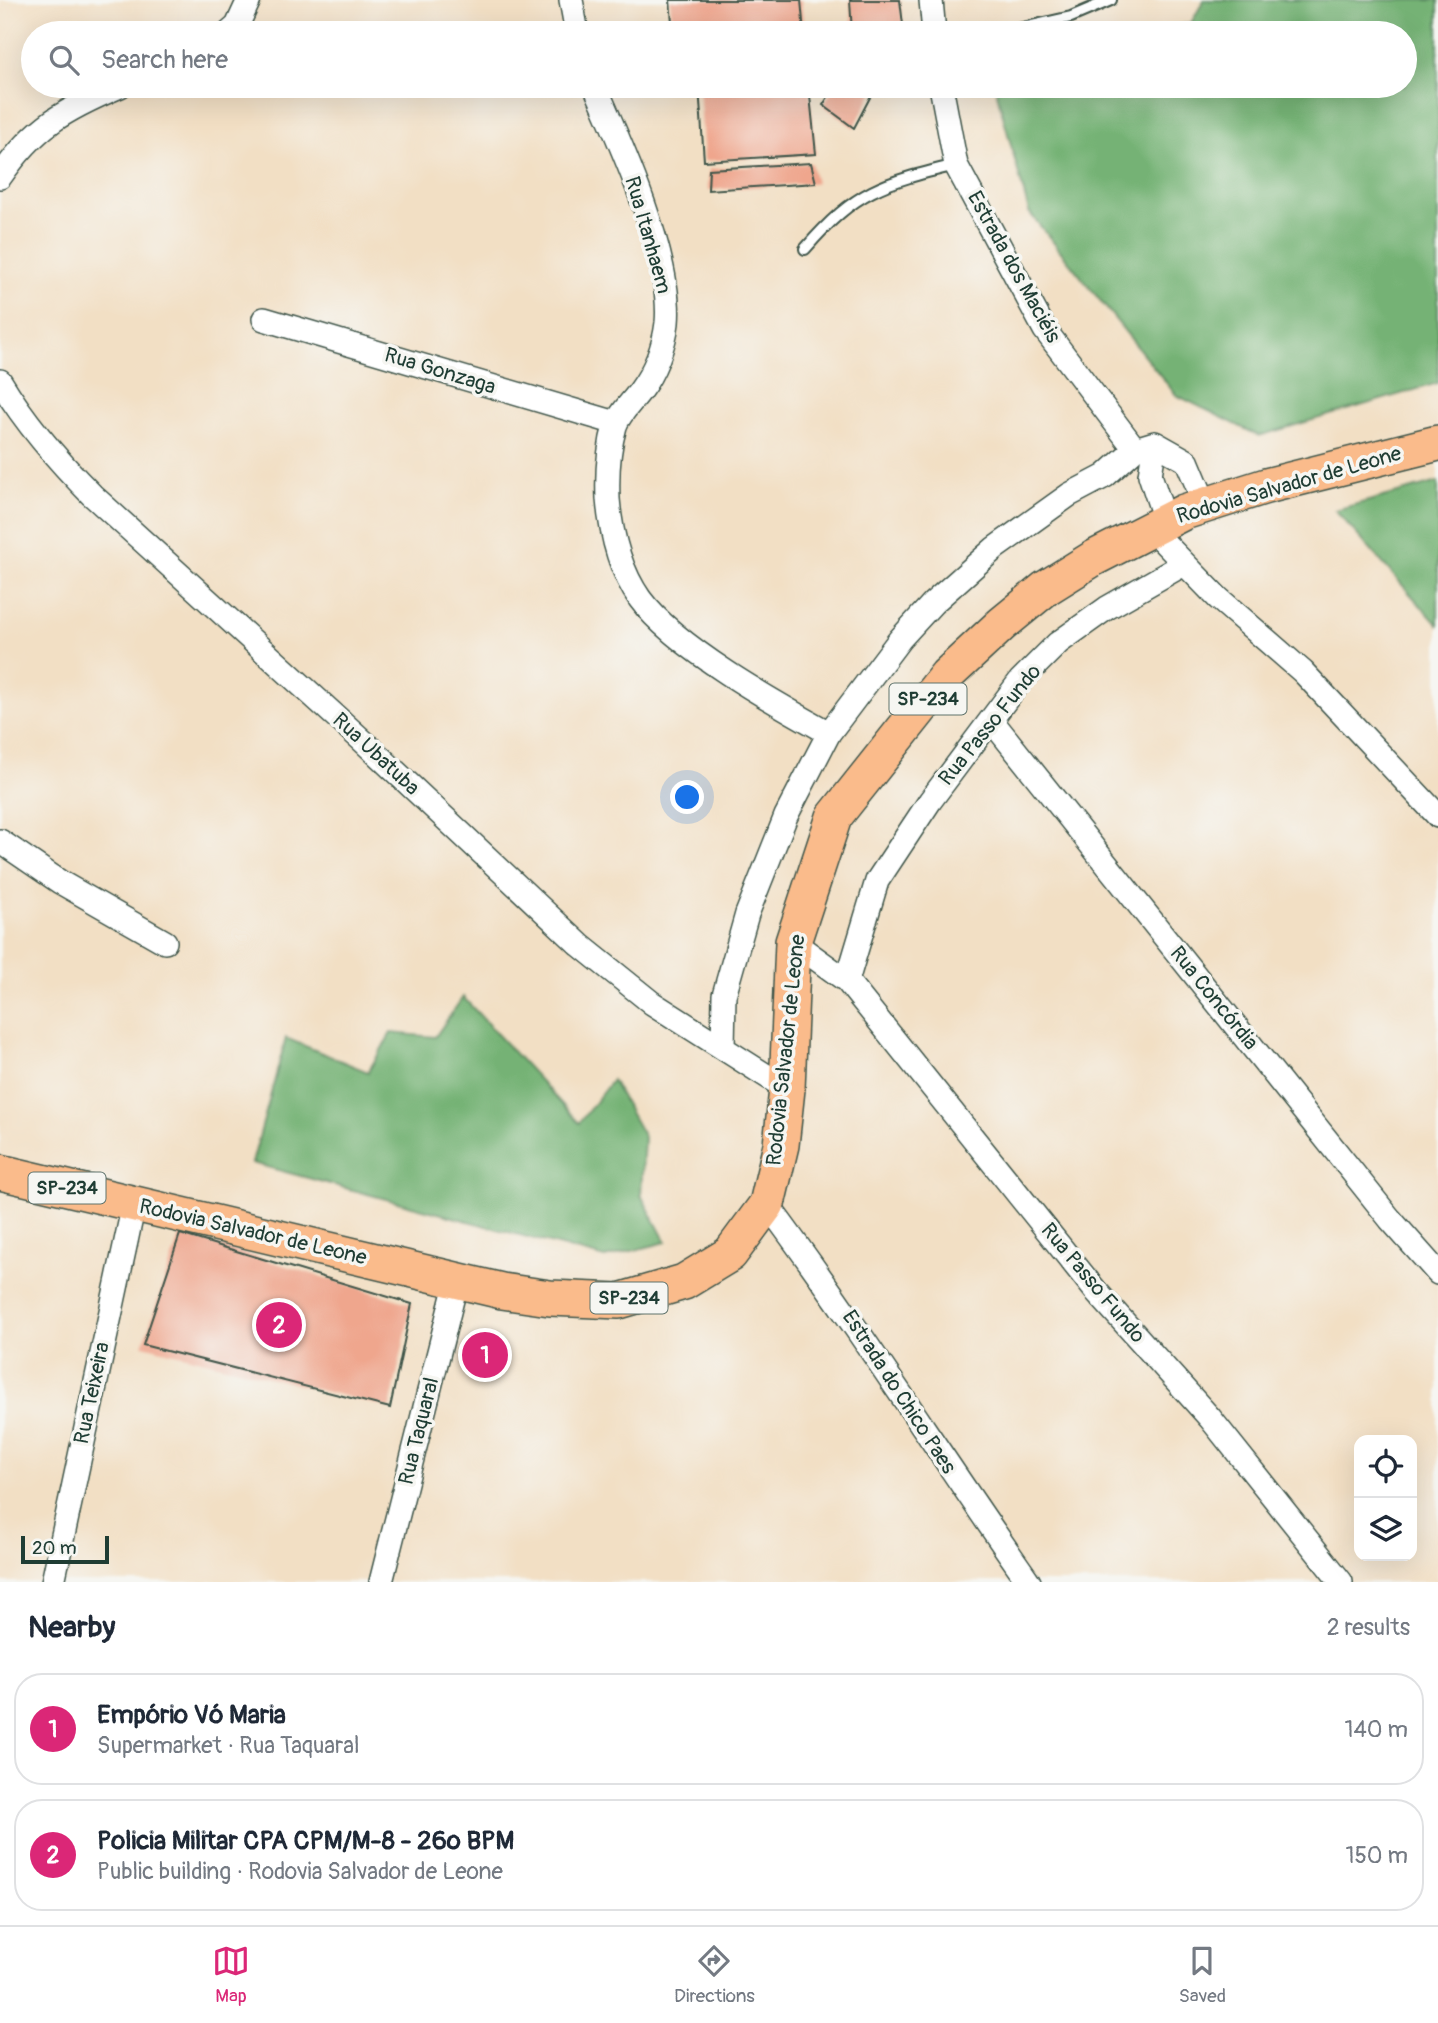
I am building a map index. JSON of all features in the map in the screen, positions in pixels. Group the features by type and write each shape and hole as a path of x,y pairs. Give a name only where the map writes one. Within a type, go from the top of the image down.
{"main road":[{"name":"Rodovia Salvador de Leone","path":"0,1172 502,1291 550,1298 619,1301 684,1282 730,1254 767,1204 781,1145 787,1089 793,942 834,817 947,675 1046,588 1157,524 1205,504 1438,443"}],"street":[{"path":"239,21 249,0"},
{"path":"570,0 574,21"},
{"path":"931,0 933,21"},
{"path":"0,177 18,150 43,125 92,98"},
{"name":"Rua Itanhaem","path":"600,98 620,142 649,224 666,299 667,323 660,353 642,387 616,423 606,470 610,526 621,565 640,599 671,631 781,706 830,733"},
{"name":"Estrada dos Maciéis","path":"943,98 956,165 1045,330 1145,446 1187,461 1205,504"},
{"name":"Rua Gonzaga","path":"264,319 616,423"},
{"name":"Rua Ubatuba","path":"0,381 23,418 53,456 131,532 364,742 580,945 652,1003 787,1089"},
{"path":"723,1048 724,995 747,914 786,816 830,733 900,639 942,595 1003,541 1069,495 1105,477 1145,446 1157,524 1184,564 1303,672 1438,816"},
{"name":"Rua Passo Fundo","path":"847,981 877,881 930,801 1020,681 1058,643 1107,608 1184,564"},
{"name":"Rua Concórdia","path":"992,721 1382,1208 1438,1273"},
{"path":"0,841 60,882 165,942"},
{"name":"Rua Passo Fundo","path":"793,942 847,981 1095,1290 1210,1418 1341,1582"},
{"name":"Rua Teixeira","path":"53,1582 134,1204"},
{"name":"Estrada do Chico Paes","path":"767,1204 833,1292 943,1459 1029,1582"},
{"name":"Rua Taquaral","path":"381,1582 457,1280"}],"lane":[{"path":"1056,21 1111,0"},
{"path":"805,249 844,208 862,195 915,175 956,165"}],"green space":[{"path":"1204,0 1438,0 1438,383 1259,436 1176,395 1029,212 998,98 1417,98 1417,21 1192,21"},
{"path":"1438,482 1438,625 1335,510"},
{"path":"463,997 579,1123 612,1080 644,1137 641,1195 666,1242 605,1258 252,1163 286,1038 368,1072 391,1033 435,1037"}],"building":[{"path":"670,0 801,0 803,21 672,21"},
{"path":"850,0 900,0 903,21 851,21"},
{"path":"700,98 810,98 816,154 704,161"},
{"path":"827,98 870,98 854,128 823,105"},
{"path":"811,163 816,183 708,190 709,169"},
{"path":"180,1234 412,1304 390,1408 143,1345"}],"place":[{"name":"Policia Militar CPA CPM/M-8 - 26º BPM","path":"279,1325"},
{"name":"Empório Vó Maria","path":"485,1355"}]}
